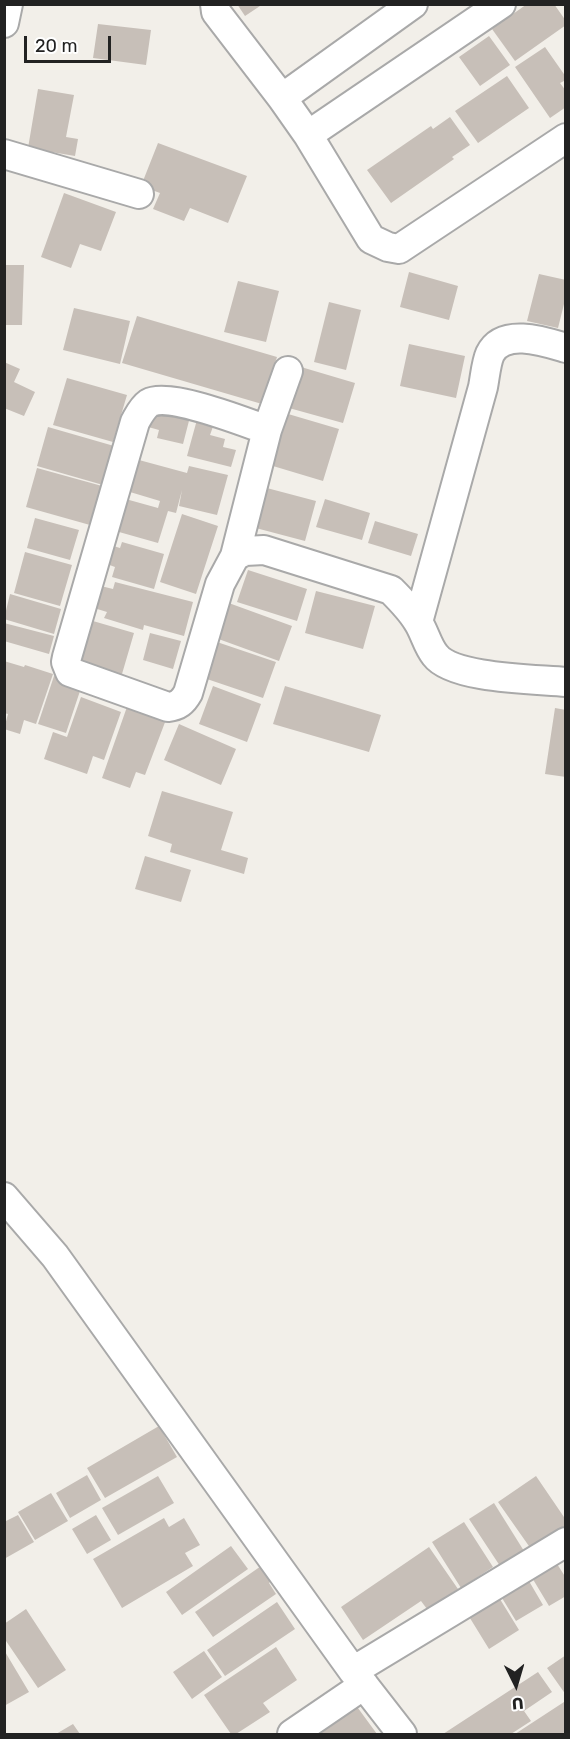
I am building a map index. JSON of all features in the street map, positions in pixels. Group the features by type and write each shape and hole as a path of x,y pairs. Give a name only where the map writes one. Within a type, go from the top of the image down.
{"street":[{"path":"4,22 8,4"},
{"path":"215,4 216,12 308,135 371,239 388,247 399,249 566,138"},
{"path":"282,98 413,4"},
{"path":"308,135 501,4"},
{"path":"4,154 139,194"},
{"path":"418,622 483,387 490,353 497,345 523,337 566,348"},
{"path":"267,430 187,404 169,401 160,400 150,403 140,411 67,657 66,662 70,672 168,707 180,703 188,693 220,584 235,556 267,430 288,371"},
{"path":"235,556 245,551 264,550 391,590 404,602 418,622 429,647 437,658 458,670 566,682"},
{"path":"6,1202 55,1256 359,1678 402,1734"},
{"path":"292,1734 359,1678 566,1542"}],"building":[{"path":"237,4 263,4 245,16"},
{"path":"527,4 554,4 566,21 566,25 515,61 492,29"},
{"path":"98,24 151,30 146,65 93,58"},
{"path":"489,36 510,65 480,86 459,57"},
{"path":"545,47 566,77 566,80 560,83 566,91 566,107 550,118 515,67"},
{"path":"507,76 529,108 478,143 455,111"},
{"path":"38,89 74,95 66,137 78,139 75,156 28,148"},
{"path":"450,117 470,145 452,157 454,159 391,203 367,170 431,126 433,129"},
{"path":"158,143 247,176 228,223 190,208 184,221 153,209 160,193 141,186"},
{"path":"64,193 116,212 101,251 80,244 71,268 41,257"},
{"path":"4,265 24,265 22,325 4,325"},
{"path":"409,272 458,286 449,320 400,307"},
{"path":"539,274 566,280 566,296 558,328 527,321"},
{"path":"238,281 279,291 266,342 224,332"},
{"path":"329,302 361,310 346,370 314,362"},
{"path":"74,308 130,321 120,364 63,350"},
{"path":"137,316 277,357 262,404 122,363"},
{"path":"409,344 465,356 456,398 400,386"},
{"path":"4,362 20,369 14,382 35,392 24,416 4,408"},
{"path":"301,367 355,383 343,423 289,408"},
{"path":"67,378 127,395 113,442 53,425"},
{"path":"165,407 191,413 183,444 157,438 159,430 141,425 145,411 163,415"},
{"path":"278,411 339,429 323,481 263,463"},
{"path":"198,416 215,421 210,435 225,439 223,447 236,450 231,467 187,456"},
{"path":"48,427 114,446 103,485 37,466"},
{"path":"139,460 187,473 189,466 228,475 217,515 179,506 182,490 176,513 168,511 158,543 112,530 122,498 158,508 160,501 130,492"},
{"path":"37,468 102,486 90,525 26,507"},
{"path":"263,487 316,501 305,541 252,527"},
{"path":"325,499 370,513 362,540 316,527"},
{"path":"182,514 218,526 196,594 160,582"},
{"path":"35,518 79,530 70,560 27,548"},
{"path":"375,521 418,534 411,556 368,543"},
{"path":"122,542 164,554 154,589 112,577 115,567 104,563 110,545 120,548"},
{"path":"25,552 72,565 60,606 14,593"},
{"path":"248,570 307,589 297,621 237,602"},
{"path":"115,582 193,602 184,636 144,625 143,630 104,618 107,612 94,608 101,586 113,589"},
{"path":"316,591 375,606 363,649 305,633"},
{"path":"10,594 61,609 54,634 4,619"},
{"path":"226,602 292,626 279,661 213,637"},
{"path":"93,621 134,633 122,674 81,662"},
{"path":"4,623 54,636 49,654 4,641"},
{"path":"150,633 181,641 173,669 143,660"},
{"path":"217,642 276,662 263,698 204,678"},
{"path":"4,661 53,674 36,724 24,720 20,734 4,729 8,714 4,713"},
{"path":"54,676 82,685 66,733 38,724"},
{"path":"213,686 261,704 247,742 199,724"},
{"path":"285,686 381,715 369,752 273,724"},
{"path":"81,697 121,712 104,760 93,756 87,774 44,759 53,732 67,737"},
{"path":"128,704 167,717 145,775 136,772 130,788 102,778"},
{"path":"555,708 566,710 566,777 545,774"},
{"path":"179,724 236,749 221,785 164,760"},
{"path":"162,791 233,812 221,850 248,858 244,874 170,852 172,844 148,836"},
{"path":"145,856 191,870 181,902 135,889"},
{"path":"159,1426 177,1457 105,1498 87,1468"},
{"path":"87,1475 101,1500 70,1518 56,1493"},
{"path":"158,1476 174,1503 118,1535 102,1508"},
{"path":"536,1476 566,1520 566,1526 531,1549 498,1502"},
{"path":"51,1493 68,1521 35,1540 18,1512"},
{"path":"494,1503 524,1551 500,1566 469,1519"},
{"path":"18,1515 34,1542 4,1559 4,1522"},
{"path":"96,1515 111,1540 87,1554 72,1529"},
{"path":"164,1518 169,1527 184,1518 200,1545 185,1553 193,1566 122,1608 93,1559"},
{"path":"464,1522 493,1567 461,1588 432,1542"},
{"path":"231,1546 248,1569 182,1615 166,1592"},
{"path":"429,1547 458,1589 427,1609 421,1601 363,1640 341,1607"},
{"path":"552,1556 566,1578 566,1596 549,1606 528,1571"},
{"path":"264,1564 274,1578 269,1583 276,1594 213,1637 195,1612"},
{"path":"526,1576 543,1605 516,1621 499,1593"},
{"path":"495,1591 519,1630 489,1649 465,1610"},
{"path":"277,1602 295,1629 225,1676 207,1650"},
{"path":"26,1609 66,1670 38,1688 4,1638 4,1624"},
{"path":"276,1647 297,1680 263,1703 270,1712 236,1734 231,1734 204,1695"},
{"path":"4,1650 29,1692 4,1706"},
{"path":"204,1651 222,1677 192,1699 173,1672"},
{"path":"566,1655 566,1695 547,1668"},
{"path":"538,1672 552,1692 524,1711 531,1721 511,1734 443,1734"},
{"path":"564,1702 566,1734 515,1734"},
{"path":"355,1704 377,1734 311,1734"},
{"path":"73,1724 80,1734 56,1734"}]}
